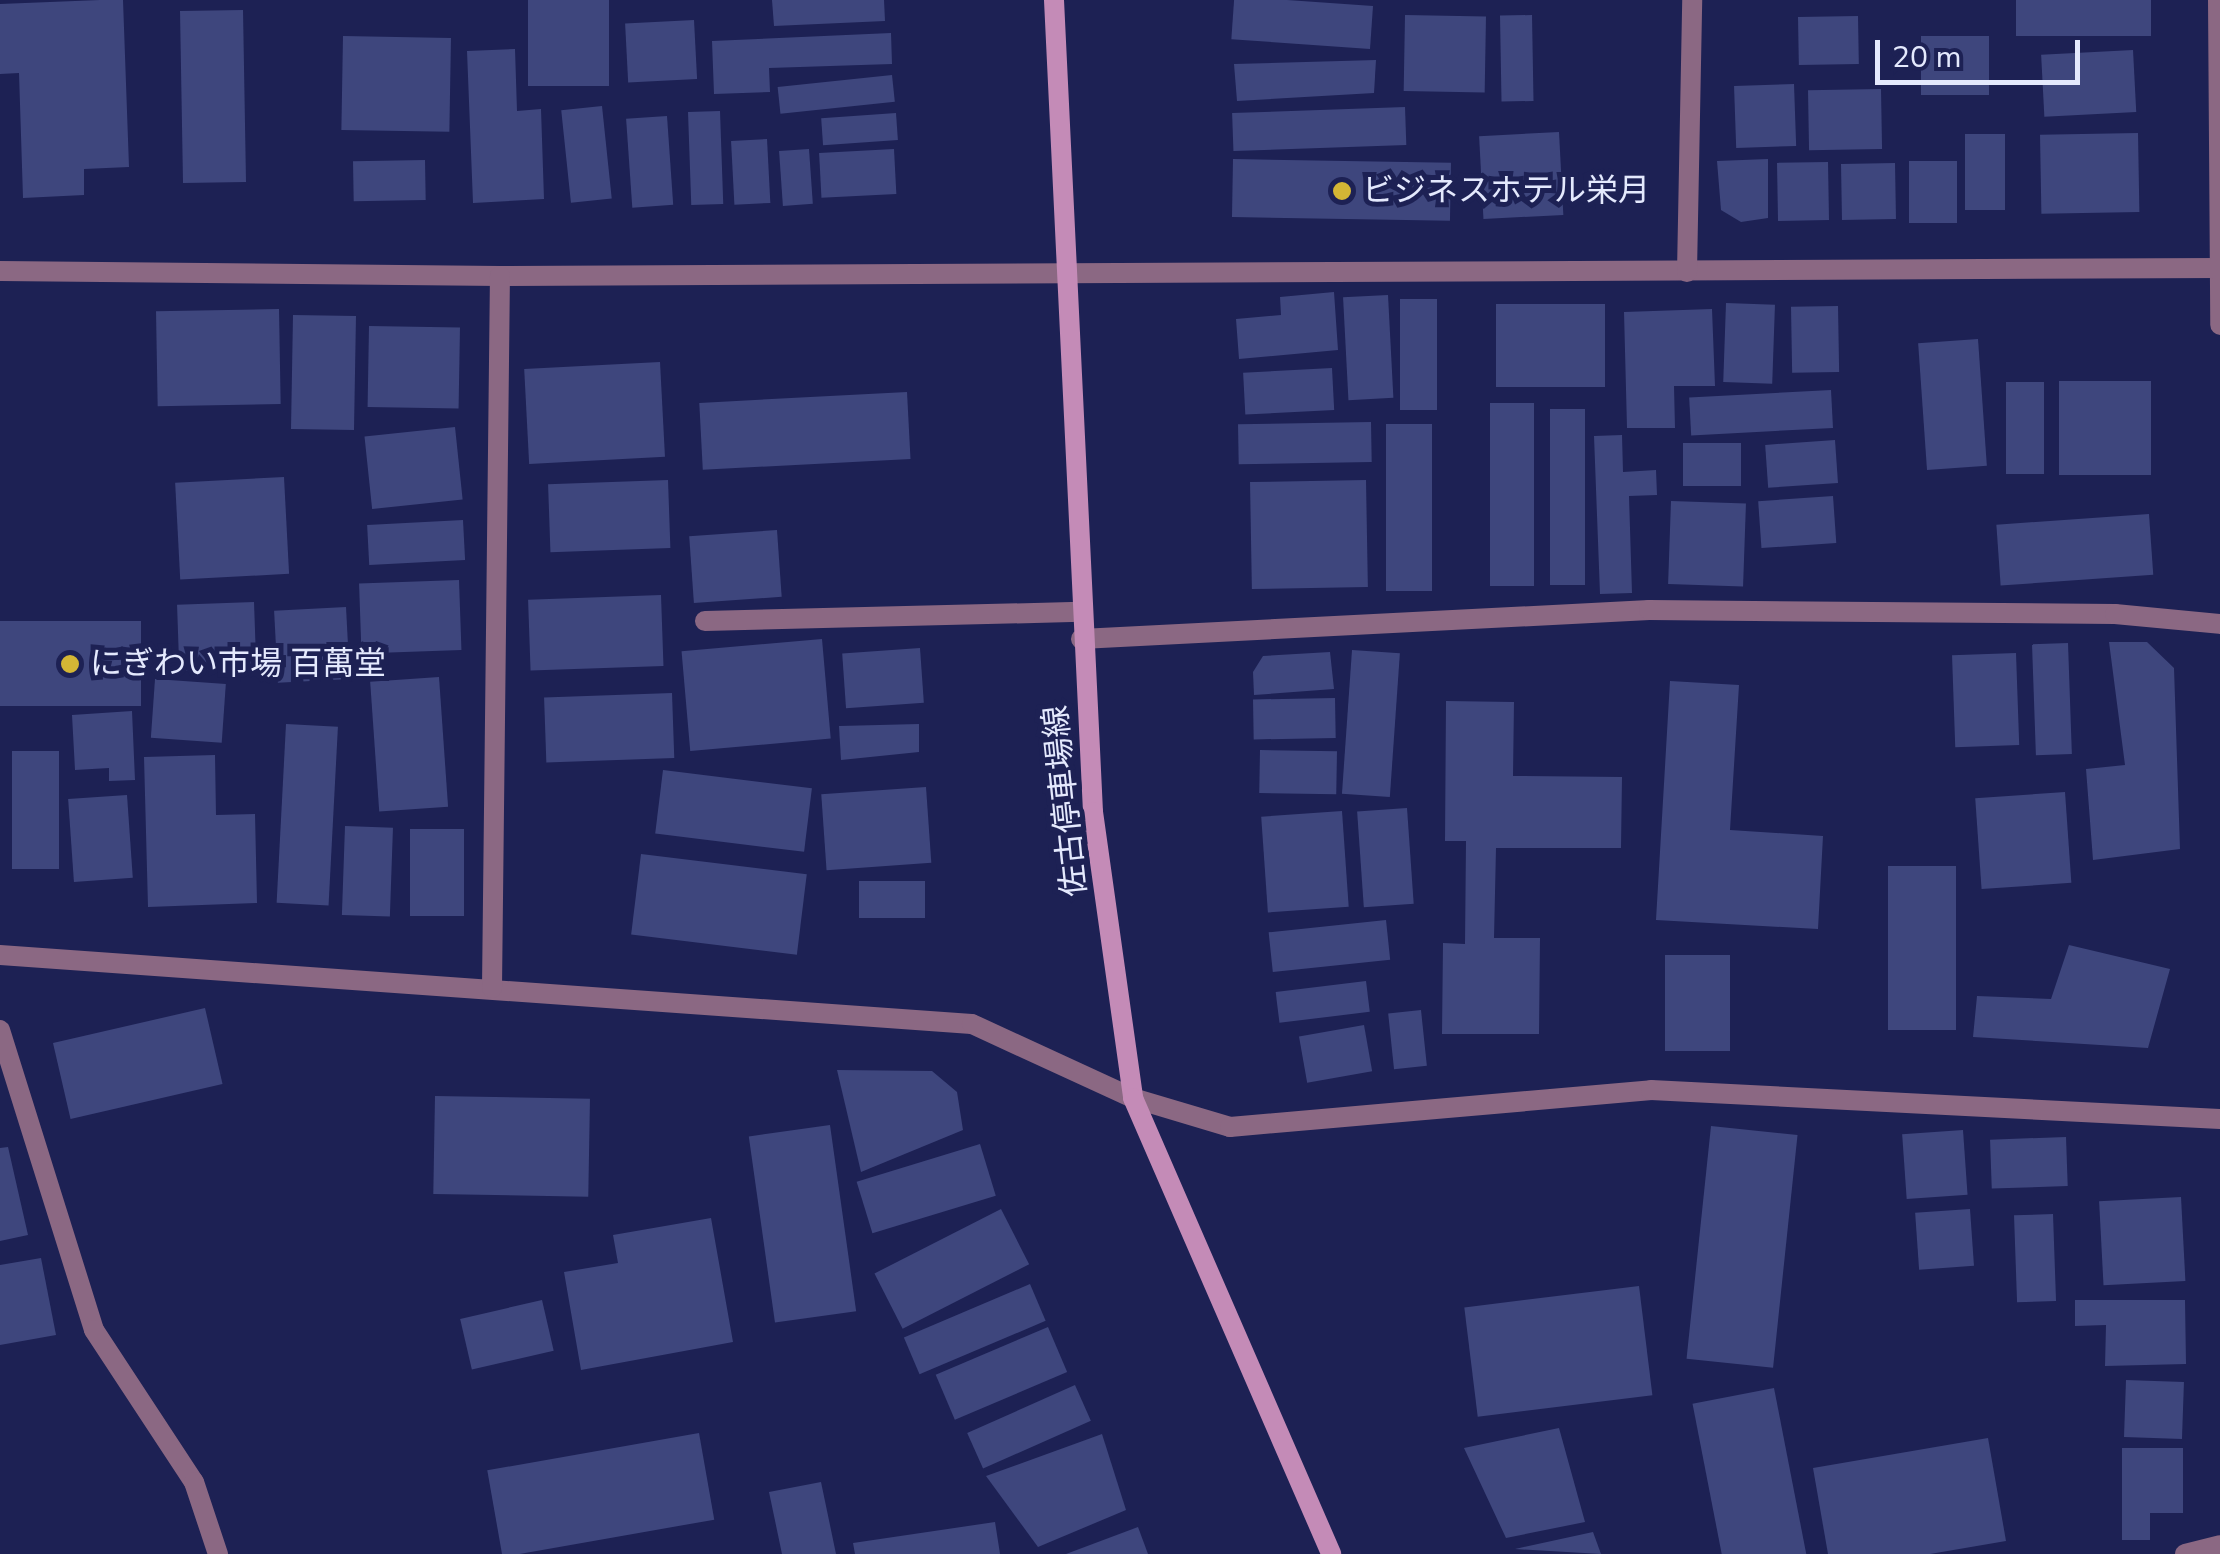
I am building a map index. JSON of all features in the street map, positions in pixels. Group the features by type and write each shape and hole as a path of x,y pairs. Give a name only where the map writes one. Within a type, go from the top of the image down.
{"main road":[{"name":"佐古停車場線","path":"1054,0 1082,639 1094,812 1133,1098 1331,1554"}],"street":[{"path":"1687,272 1692,0"},
{"path":"2218,0 2220,325"},
{"path":"0,270 500,276 1065,269 1687,272 2219,268"},
{"path":"492,988 500,276"},
{"path":"1082,639 1648,610 2116,614 2220,624"},
{"path":"705,620 1081,612"},
{"path":"0,955 972,1024 1133,1098 1230,1127 1651,1090 2220,1119"},
{"path":"0,1030 94,1330 194,1482 218,1554"},
{"path":"2185,1554 2220,1546"}],"building":[{"path":"123,0 129,167 84,169 84,195 23,198 19,73 0,74 0,4"},
{"path":"528,0 609,0 609,86 528,86"},
{"path":"772,0 884,0 885,21 774,26"},
{"path":"1234,0 1373,6 1370,49 1231,39"},
{"path":"2016,0 2151,0 2151,36 2016,36"},
{"path":"243,10 246,182 183,183 180,11"},
{"path":"1405,15 1486,16 1485,92 1404,91"},
{"path":"1532,15 1534,101 1502,102 1500,16"},
{"path":"1858,16 1859,64 1799,65 1798,17"},
{"path":"694,20 697,79 628,83 625,24"},
{"path":"891,33 892,64 769,68 770,92 714,94 712,41"},
{"path":"343,36 451,38 449,132 341,130"},
{"path":"1921,36 1989,36 1989,95 1921,95"},
{"path":"515,49 517,111 541,109 544,199 473,203 467,51"},
{"path":"2133,50 2136,112 2044,117 2041,55"},
{"path":"1376,60 1374,93 1237,101 1234,64"},
{"path":"892,75 895,102 780,114 778,87"},
{"path":"1794,84 1796,146 1736,148 1734,86"},
{"path":"1881,89 1882,149 1809,150 1808,90"},
{"path":"602,106 612,198 571,203 561,110"},
{"path":"1405,107 1406,145 1233,151 1232,113"},
{"path":"720,111 723,204 691,205 688,112"},
{"path":"896,113 898,140 823,145 821,118"},
{"path":"667,116 673,205 632,208 626,119"},
{"path":"1559,132 1563,215 1483,219 1479,136"},
{"path":"2138,133 2139,212 2041,214 2040,135"},
{"path":"1965,134 2005,134 2005,210 1965,210"},
{"path":"767,139 770,203 734,205 731,141"},
{"path":"809,149 813,204 783,206 779,151"},
{"path":"894,149 896,194 821,198 819,153"},
{"name":"ビジネスホテル栄月","path":"1233,159 1451,163 1450,221 1232,217"},
{"path":"1768,159 1768,218 1741,222 1721,210 1717,161"},
{"path":"425,160 426,200 354,201 353,161"},
{"path":"1909,161 1957,161 1957,223 1909,223"},
{"path":"1828,162 1829,220 1778,221 1777,163"},
{"path":"1895,163 1896,219 1842,220 1841,164"},
{"path":"1334,292 1338,350 1239,359 1236,319 1281,315 1280,297"},
{"path":"1388,295 1393,398 1348,400 1343,297"},
{"path":"1400,299 1437,299 1437,410 1400,410"},
{"path":"1726,303 1775,305 1772,384 1723,382"},
{"path":"1496,304 1605,304 1605,387 1496,387"},
{"path":"1838,306 1839,372 1792,373 1791,307"},
{"path":"279,309 281,404 158,406 156,311"},
{"path":"1712,309 1715,386 1674,386 1675,428 1627,428 1624,312"},
{"path":"293,315 356,316 354,430 291,429"},
{"path":"369,326 460,328 459,409 368,407"},
{"path":"1978,339 1987,466 1927,470 1918,343"},
{"path":"660,362 665,457 529,464 524,369"},
{"path":"1332,368 1334,410 1245,415 1243,373"},
{"path":"2059,381 2151,381 2151,475 2059,475"},
{"path":"2006,382 2044,382 2044,474 2006,474"},
{"path":"1831,390 1833,428 1691,435 1689,397"},
{"path":"907,392 911,459 703,470 699,403"},
{"path":"1490,403 1534,403 1534,586 1490,586"},
{"path":"1550,409 1585,409 1585,585 1550,585"},
{"path":"1371,422 1372,462 1239,464 1238,424"},
{"path":"1386,424 1432,424 1432,591 1386,591"},
{"path":"455,427 463,500 372,509 364,437"},
{"path":"1622,435 1623,472 1656,470 1657,495 1629,496 1632,593 1600,594 1594,436"},
{"path":"1835,440 1838,483 1768,488 1765,445"},
{"path":"1683,443 1741,443 1741,486 1683,486"},
{"path":"284,477 289,574 180,580 175,483"},
{"path":"668,480 670,548 550,552 548,484"},
{"path":"1366,480 1368,587 1252,589 1250,482"},
{"path":"1833,496 1836,543 1761,548 1758,501"},
{"path":"1671,501 1746,504 1743,587 1668,584"},
{"path":"2149,514 2153,575 2001,586 1996,525"},
{"path":"463,520 465,560 369,565 367,525"},
{"path":"777,530 782,597 694,603 689,536"},
{"path":"459,580 461,650 362,653 359,583"},
{"path":"661,595 663,666 531,671 528,600"},
{"path":"254,602 256,668 179,671 177,605"},
{"path":"346,607 350,679 278,683 274,611"},
{"name":"にぎわい市場 百萬堂","path":"0,621 141,621 141,706 0,706"},
{"path":"822,639 831,739 690,751 682,651"},
{"path":"2109,642 2147,642 2174,668 2180,849 2093,860 2086,769 2125,765"},
{"path":"2068,643 2072,754 2036,755 2032,644"},
{"path":"920,648 924,703 846,708 842,653"},
{"path":"1352,650 1400,653 1390,797 1342,794"},
{"path":"1330,652 1334,689 1254,695 1253,672 1263,656"},
{"path":"2016,653 2019,745 1955,747 1952,655"},
{"path":"439,677 448,807 379,811 370,682"},
{"path":"155,679 226,684 222,743 151,738"},
{"path":"1670,681 1739,685 1730,830 1823,836 1818,929 1656,920"},
{"path":"672,693 674,758 546,762 544,697"},
{"path":"1335,698 1336,738 1254,739 1253,699"},
{"path":"1446,701 1514,702 1513,776 1622,777 1621,848 1496,848 1494,938 1540,938 1539,1034 1442,1034 1443,943 1465,944 1466,841 1445,841"},
{"path":"132,711 135,780 109,781 109,768 75,770 72,715"},
{"path":"286,724 338,727 329,905 277,903"},
{"path":"919,724 919,752 841,760 839,726"},
{"path":"1260,750 1337,751 1336,794 1259,793"},
{"path":"12,751 59,751 59,869 12,869"},
{"path":"215,755 216,815 255,814 257,903 148,907 144,757"},
{"path":"663,770 812,788 804,852 655,834"},
{"path":"926,787 931,863 827,870 821,794"},
{"path":"2065,792 2071,883 1982,889 1975,798"},
{"path":"127,795 133,878 74,882 68,799"},
{"path":"1407,808 1414,904 1364,907 1357,811"},
{"path":"1342,811 1349,907 1268,912 1261,817"},
{"path":"345,826 393,828 390,917 342,915"},
{"path":"410,829 464,829 464,916 410,916"},
{"path":"641,854 807,874 797,955 631,934"},
{"path":"1888,866 1956,866 1956,1030 1888,1030"},
{"path":"859,881 925,881 925,918 859,918"},
{"path":"1386,920 1390,960 1273,972 1269,932"},
{"path":"2069,945 2170,969 2148,1048 1973,1037 1977,996 2051,999"},
{"path":"1665,955 1730,955 1730,1051 1665,1051"},
{"path":"1366,981 1370,1012 1279,1023 1276,992"},
{"path":"205,1008 223,1084 71,1119 53,1043"},
{"path":"1421,1010 1427,1066 1394,1069 1388,1013"},
{"path":"1364,1025 1372,1071 1307,1083 1299,1036"},
{"path":"837,1070 932,1071 957,1092 963,1130 861,1172"},
{"path":"435,1096 590,1099 588,1197 433,1194"},
{"path":"830,1125 856,1311 775,1323 749,1136"},
{"path":"1711,1126 1798,1135 1773,1368 1687,1359"},
{"path":"1963,1130 1968,1195 1907,1199 1902,1134"},
{"path":"2066,1137 2068,1186 1992,1189 1990,1140"},
{"path":"980,1144 996,1196 872,1233 857,1182"},
{"path":"8,1147 28,1235 0,1241 0,1148"},
{"path":"2181,1197 2185,1281 2104,1285 2099,1201"},
{"path":"1001,1209 1029,1264 903,1329 874,1273"},
{"path":"1970,1209 1974,1266 1919,1270 1915,1213"},
{"path":"2053,1214 2056,1301 2017,1302 2014,1215"},
{"path":"711,1218 733,1342 581,1370 564,1272 618,1263 613,1235"},
{"path":"41,1258 56,1335 0,1345 0,1265"},
{"path":"1030,1284 1046,1321 920,1374 904,1338"},
{"path":"1639,1286 1652,1395 1478,1417 1464,1307"},
{"path":"542,1300 554,1351 472,1370 460,1319"},
{"path":"2075,1300 2185,1300 2186,1364 2105,1366 2106,1325 2075,1326"},
{"path":"1048,1327 1067,1372 955,1420 936,1375"},
{"path":"2126,1380 2184,1382 2182,1439 2124,1437"},
{"path":"1075,1385 1091,1421 983,1469 967,1433"},
{"path":"1774,1388 1806,1554 1722,1554 1693,1404"},
{"path":"1559,1428 1585,1522 1506,1538 1464,1448"},
{"path":"699,1433 714,1520 502,1554 487,1470"},
{"path":"1102,1434 1126,1510 1038,1547 986,1476"},
{"path":"1988,1438 2006,1541 1930,1554 1828,1554 1813,1468"},
{"path":"2122,1448 2183,1448 2183,1513 2150,1513 2150,1540 2122,1540"},
{"path":"821,1482 836,1554 782,1554 769,1492"},
{"path":"995,1522 1000,1554 855,1554 853,1543"},
{"path":"1138,1527 1148,1554 1066,1554"},
{"path":"1593,1532 1601,1554 1515,1549"}],"place":[{"name":"ビジネスホテル栄月","path":"1342,191"},
{"name":"にぎわい市場 百萬堂","path":"70,664"}]}
